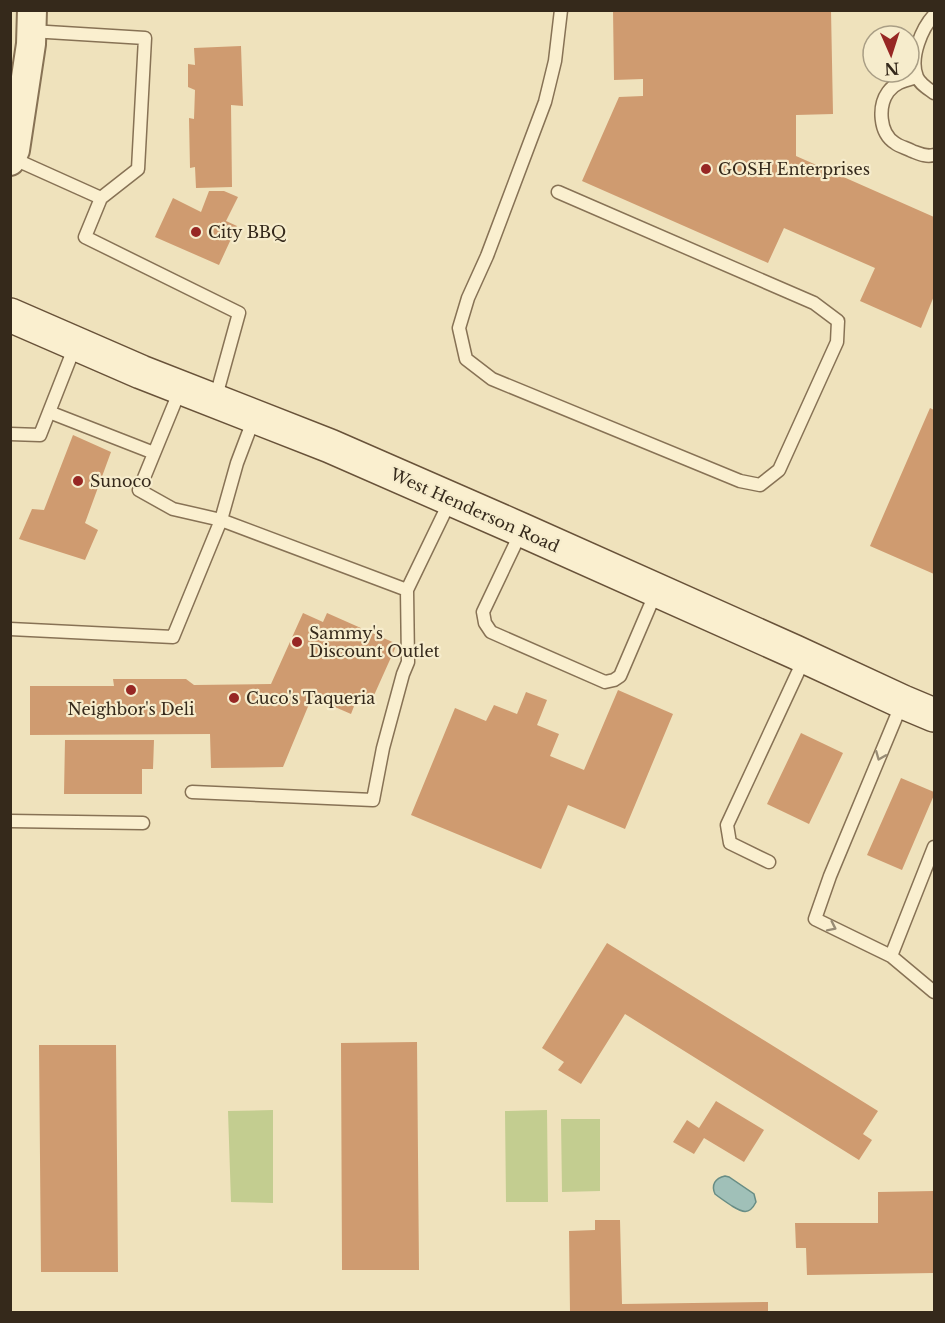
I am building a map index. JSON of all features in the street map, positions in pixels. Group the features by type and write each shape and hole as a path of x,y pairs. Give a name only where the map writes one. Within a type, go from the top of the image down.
{"main road":[{"name":"West Henderson Road","path":"10,315 214,401 330,446 934,715"}],"street":[{"path":"11,159 15,150 19,72 31,44 31,21"}],"lane":[{"path":"558,192 814,303 838,321 837,342 779,470 760,484 740,481 492,379 466,359 459,328 468,298 487,256 545,102 555,61 561,10"},
{"path":"921,35 934,15"},
{"path":"31,21 145,38 138,169 101,198 86,237 239,313 214,401"},
{"path":"921,82 934,93"},
{"path":"897,84 888,92 882,107 881,119 885,132 894,143 927,157 934,155"},
{"path":"11,159 101,198"},
{"path":"10,434 40,435 76,344"},
{"path":"181,387 139,490 173,509 221,520 407,590"},
{"path":"49,412 154,453"},
{"path":"10,629 173,637 221,520 237,463 254,417"},
{"path":"192,792 373,800 382,748 408,662 407,590 450,500"},
{"path":"522,530 483,612 485,623 491,632 605,682 614,680 620,676 656,590"},
{"path":"769,862 730,843 727,825 805,656"},
{"path":"903,702 830,876 815,919 891,956 934,992"},
{"path":"10,821 143,823"},
{"path":"891,956 934,847"}],"green space":[{"path":"273,1110 273,1203 231,1202 228,1111"},
{"path":"547,1110 548,1202 506,1202 505,1111"},
{"path":"561,1119 600,1119 600,1191 562,1192"}],"water":[{"path":"725,1176 754,1194 756,1202 751,1209 745,1212 739,1210 715,1194 713,1188 715,1182"}],"building":[{"name":"GOSH Enterprises","path":"613,10 831,10 833,114 796,115 796,156 934,217 934,296 921,328 860,301 875,268 784,228 768,263 582,181 619,97 643,96 643,79 614,80"},
{"path":"241,46 243,106 231,105 232,187 196,188 195,167 190,168 189,118 194,119 195,90 188,87 188,64 195,65 194,48"},
{"name":"City BBQ","path":"209,191 224,191 238,197 226,221 237,226 219,265 155,237 173,198 201,212"},
{"path":"930,408 934,410 934,574 870,546"},
{"name":"Sunoco","path":"73,435 111,452 85,523 98,530 85,560 19,539 32,509 44,510"},
{"path":"303,613 323,622 327,613 397,644 371,702 358,696 351,714 312,697 283,767 211,768 210,734 30,735 30,686 114,686 113,679 186,679 194,685 271,684"},
{"path":"618,690 673,714 625,829 568,805 541,869 411,815 455,708 486,721 494,705 517,714 526,692 547,700 537,725 559,734 550,756 584,770"},
{"path":"801,733 843,753 809,824 767,804"},
{"path":"65,740 154,740 153,769 142,769 142,794 64,794"},
{"path":"901,778 934,792 902,870 867,855"},
{"path":"607,943 878,1111 863,1134 872,1140 859,1160 625,1014 581,1084 558,1070 564,1062 542,1048"},
{"path":"417,1042 419,1270 342,1270 341,1043"},
{"path":"39,1045 116,1045 118,1272 41,1272"},
{"path":"716,1101 764,1130 744,1162 704,1138 694,1154 673,1142 687,1120 699,1128"},
{"path":"934,1191 934,1273 807,1275 806,1248 796,1248 795,1223 878,1223 878,1192"},
{"path":"595,1220 620,1220 622,1304 768,1302 768,1312 570,1312 569,1231 595,1230"}],"place":[{"name":"GOSH Enterprises","path":"706,169"},
{"name":"City BBQ","path":"196,232"},
{"name":"Sunoco","path":"78,481"},
{"name":"Sammy's Discount Outlet","path":"297,642"},
{"name":"Neighbor's Deli","path":"131,690"},
{"name":"Cuco's Taqueria","path":"234,698"}]}
